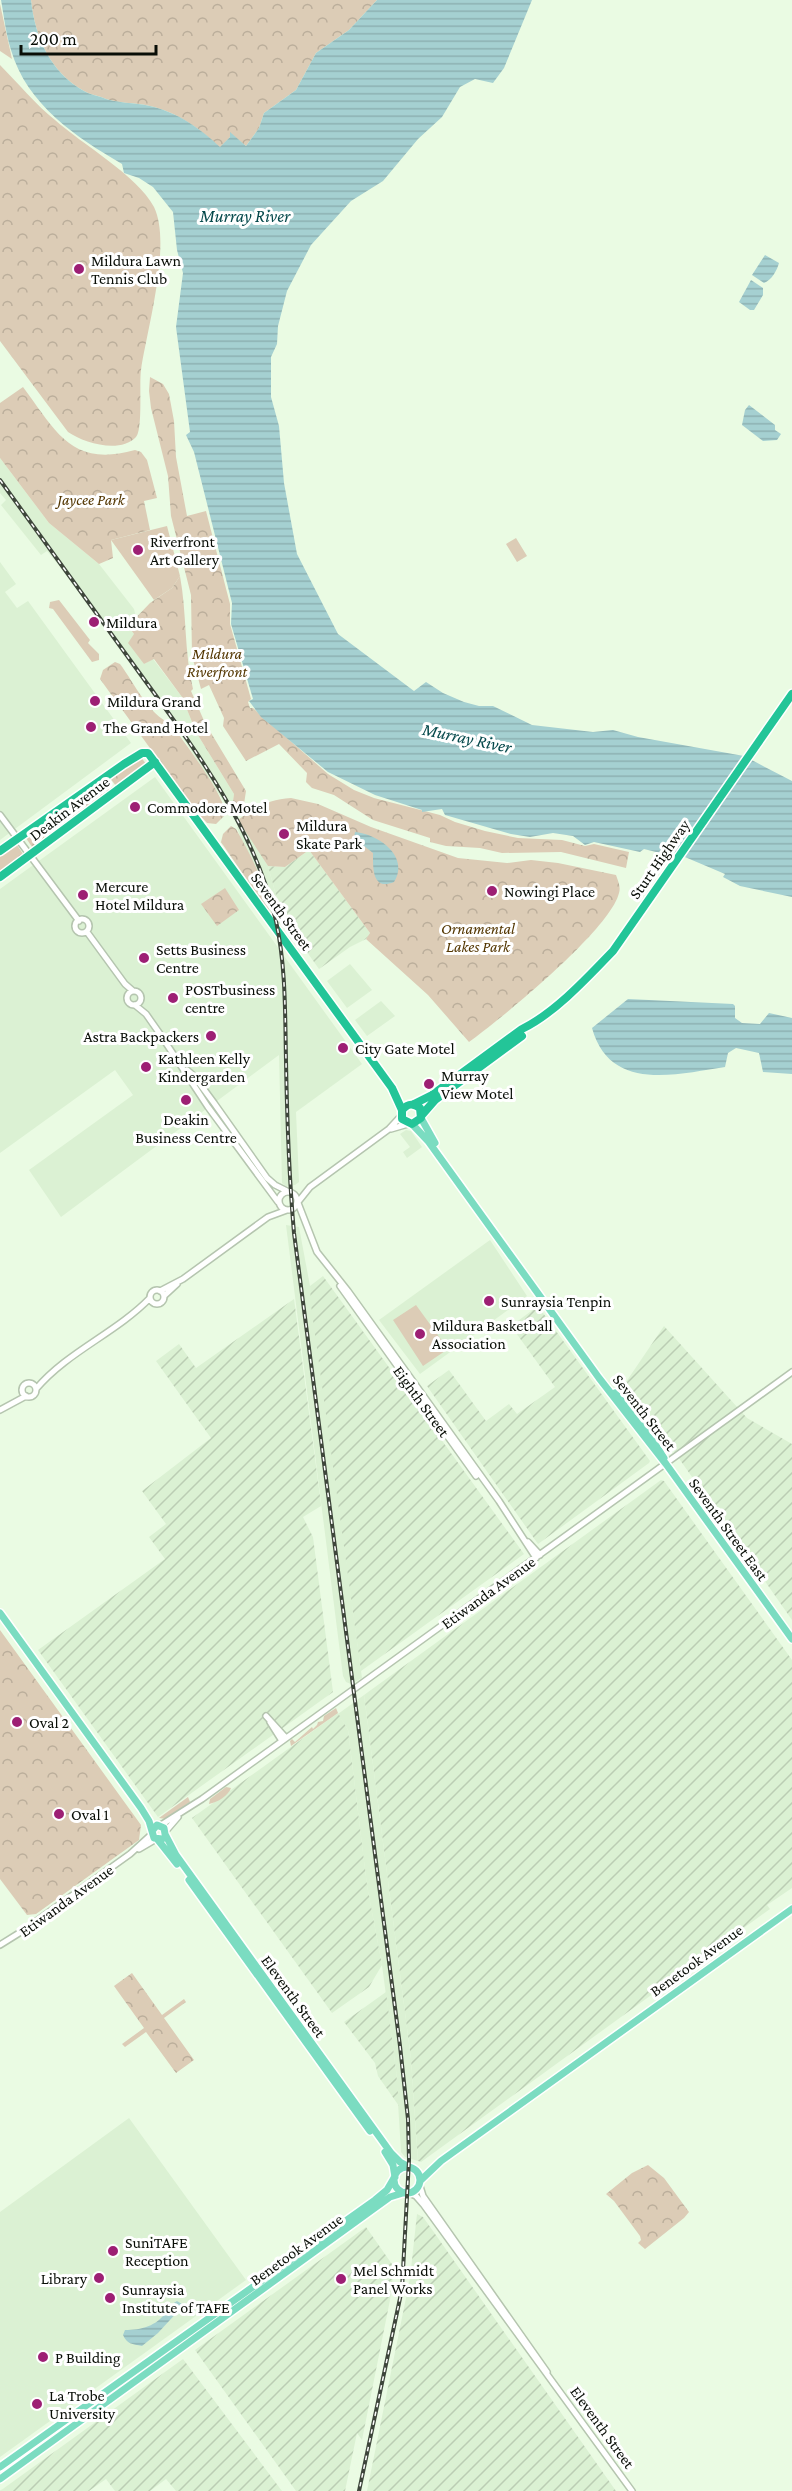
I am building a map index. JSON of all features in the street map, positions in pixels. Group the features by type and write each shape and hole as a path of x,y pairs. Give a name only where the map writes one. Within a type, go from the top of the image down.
{"highway":[{"name":"Sturt Highway","path":"402,1113 413,1104 432,1095 532,1024 597,968 622,939 652,897 792,694"},
{"name":"Deakin Avenue","path":"0,851 124,764 142,753 148,753"},
{"name":"Seventh Street","path":"148,753 392,1088 402,1113 410,1124"},
{"name":"Deakin Avenue","path":"0,877 155,762"},
{"name":"Sturt Highway","path":"410,1124 421,1117 435,1100 504,1051 532,1024"},
{"name":"Seventh Street","path":"392,1088 420,1108 421,1117"}],"main road":[{"name":"Seventh Street","path":"421,1117 438,1148 614,1391 659,1448 666,1464"},
{"name":"Seventh Street","path":"410,1124 429,1143 603,1383 666,1464"},
{"name":"Seventh Street East","path":"666,1464 792,1639"},
{"name":"Eleventh Street","path":"0,1613 141,1808 162,1829 176,1855 391,2153 400,2162 410,2167"},
{"name":"Eleventh Street","path":"141,1808 155,1836 389,2157 394,2178"},
{"path":"154,1827 162,1829 164,1838 155,1836 154,1827"},
{"name":"Benetook Avenue","path":"419,2182 441,2161 792,1909"},
{"name":"Benetook Avenue","path":"410,2167 426,2168 441,2161"},
{"path":"410,2167 417,2172 419,2182 414,2190 406,2192 397,2187 394,2178 399,2170 410,2167"},
{"name":"Benetook Avenue","path":"0,2467 384,2193 394,2178"},
{"name":"Benetook Avenue","path":"0,2479 390,2197 406,2192"},
{"path":"344,2220 350,2227"},
{"path":"211,2316 218,2322"},
{"path":"177,2340 183,2347"},
{"path":"36,2441 44,2448"}],"street":[{"path":"0,810 18,838"},
{"path":"0,815 79,921"},
{"path":"79,921 76,926 77,930 80,933 87,932"},
{"path":"79,921 88,922 87,932"},
{"path":"87,932 130,993 128,1002 138,1003"},
{"path":"130,993 140,993 138,1003 185,1070 201,1084 282,1208 298,1214 305,1222"},
{"path":"152,1301 152,1292 162,1294 268,1217 295,1207 310,1187 389,1130 402,1113"},
{"path":"389,1130 410,1124"},
{"path":"261,1173 273,1184 297,1196 298,1202"},
{"path":"268,1217 282,1194 310,1187"},
{"name":"Eighth Street","path":"298,1202 317,1252 454,1445 538,1557"},
{"path":"0,1410 24,1393 33,1395 49,1375 152,1301 162,1302 162,1294"},
{"name":"Etiwanda Avenue","path":"162,1829 792,1372"},
{"path":"24,1393 24,1385 49,1375"},
{"path":"31,1383 36,1389"},
{"name":"Etiwanda Avenue","path":"0,1945 155,1836"},
{"name":"Eleventh Street","path":"419,2182 423,2196 538,2356 552,2380"},
{"name":"Eleventh Street","path":"406,2192 418,2198 632,2491"}],"shaded area":[{"path":"0,458 49,523 99,564 134,609 136,617 128,626 134,634 144,664 153,659 182,697 196,732 234,794 232,808 229,810 176,727 74,584 47,551 41,555 1,505 6,500 0,493"},
{"path":"0,562 16,584 5,592 17,608 28,601 131,743 0,840"},
{"path":"155,777 362,1064 296,1112 299,1182 295,1185 286,1186 282,1183 279,1055 61,1217 29,1170 133,1095 115,1070 0,1153 0,889"},
{"path":"241,825 246,829 268,866 282,917 279,926 269,912 260,879 240,837 237,827"},
{"path":"309,850 370,933 366,939 350,947 319,969 282,917 268,866 285,867"},
{"path":"350,964 372,990 347,1008 327,981"},
{"path":"381,1001 395,1016 367,1036 355,1020"},
{"path":"406,1130 411,1131 422,1147 407,1158 403,1152 410,1147 400,1134"},
{"path":"286,1225 299,1227 310,1286 362,1678 351,1684 346,1682 343,1676"},
{"path":"490,1240 527,1296 420,1374 379,1320"},
{"path":"323,1276 524,1554 361,1671 311,1305 310,1286"},
{"path":"294,1299 321,1504 303,1517 313,1537 333,1692 158,1817 38,1650 165,1559 149,1537 166,1524 142,1491 211,1438 156,1361 179,1344 196,1368"},
{"path":"538,1306 650,1461 538,1544 427,1386 449,1370 486,1421 509,1404 517,1414 555,1387 511,1326"},
{"path":"664,1326 747,1418 792,1444 792,1620 671,1447 628,1392 626,1382"},
{"path":"661,1480 664,1481 792,1660 792,1888 767,1905 770,1909 421,2162 418,2161 411,2059 364,1695"},
{"path":"364,1695 411,2059 418,2161 405,2157 401,2152 396,2070 382,1965 367,1886 348,1730 338,1714"},
{"path":"338,1713 348,1730 367,1885 382,1965 369,1987 332,2013 192,1818"},
{"path":"386,1992 399,2106 378,2076 375,2063 344,2022"},
{"name":"Sunraysia Institute of TAFE","path":"129,2118 246,2280 0,2457 0,2212"},
{"path":"417,2214 423,2217 616,2491 367,2491 410,2278"},
{"path":"366,2227 394,2267 390,2300 362,2440 357,2433 345,2491 296,2491 195,2350"},
{"path":"183,2359 282,2491 176,2491 166,2479 150,2491 115,2491 106,2479 89,2491 0,2491"}],"green space":[{"path":"31,0 377,0 349,30 316,53 296,90 264,113 259,128 246,146 230,133 230,137 220,148 197,128 170,112 107,99 86,92 72,83 53,64 46,52 36,27"},
{"path":"0,4 12,59 0,51"},
{"path":"0,65 48,114 135,183 154,207 159,223 159,264 141,370 138,433 129,442 121,445 92,443 68,432 0,341"},
{"name":"Mildura Riverfront","path":"150,377 163,384 169,394 174,421 176,457 187,516 206,511 230,604 230,624 251,699 248,702 250,708 253,708 328,774 354,790 374,798 440,815 485,831 518,838 562,840 585,846 594,844 629,852 626,868 561,852 502,853 430,842 430,838 373,820 334,795 312,788 306,782 307,773 279,744 246,761 223,726 224,718 209,685 201,689 192,656 191,595 171,516 168,476 151,408"},
{"name":"Jaycee Park","path":"23,387 56,431 80,450 95,454 113,454 135,450 141,452 147,460 157,498 144,501 150,530 111,540 113,558 99,564 49,523 0,458 0,403"},
{"path":"167,526 180,576 172,588 154,600 111,540"},
{"path":"516,538 527,556 517,562 506,544"},
{"path":"180,576 193,689 191,691 205,723 246,791 244,804 234,813 232,808 234,794 196,732 182,697 154,659 144,664 128,643 134,634 128,626 150,603 172,588"},
{"path":"59,600 90,640 88,643 99,654 99,660 92,662 53,609 49,608 50,602"},
{"path":"115,662 120,664 142,698 155,713 171,724 211,781 226,814 216,824 207,823 194,809 100,679 103,670"},
{"path":"140,756 147,765 116,786 110,778"},
{"path":"106,780 113,788 32,847 26,838"},
{"name":"Ornamental Lakes Park","path":"291,798 318,804 371,827 458,858 507,863 531,860 616,875 619,893 611,909 596,929 576,950 529,994 469,1042 428,995 366,939 370,933 309,850 285,867 268,866 238,820 263,804"},
{"path":"231,826 236,829 257,869 266,892 269,912 221,842 223,834"},
{"path":"17,845 23,854 0,871 0,857"},
{"path":"225,888 239,910 217,926 201,904"},
{"name":"Mildura Basketball Association","path":"416,1305 448,1349 423,1366 393,1320"},
{"path":"0,1630 141,1825 139,1840 36,1914 27,1915 0,1879"},
{"path":"336,1708 338,1713 291,1746 292,1739 295,1742"},
{"path":"226,1787 231,1788 228,1794 209,1804 210,1799"},
{"path":"188,1797 190,1802 166,1819 159,1818"},
{"path":"132,1973 162,2015 184,1999 186,2002 164,2018 194,2060 176,2073 146,2032 125,2047 122,2044 144,2028 114,1986"},
{"path":"648,2165 664,2178 689,2212 645,2249 638,2243 641,2240 640,2236 614,2201 606,2194 632,2173"}],"water":[{"name":"Murray River","path":"1,0 31,0 36,27 46,52 53,64 72,83 86,92 107,99 170,112 197,128 220,147 230,137 230,132 246,146 259,128 264,113 296,90 316,53 349,30 377,0 532,0 504,68 493,83 475,79 460,87 442,117 418,139 383,181 351,201 311,245 287,291 278,326 277,344 271,357 271,397 279,426 284,483 297,554 338,634 414,691 426,682 443,693 464,702 479,706 493,706 532,725 593,732 613,730 638,737 744,756 792,781 792,897 740,886 723,877 725,874 666,849 660,853 644,849 640,852 594,842 585,845 573,836 553,833 530,837 511,834 445,815 442,809 422,812 422,810 375,795 328,772 261,717 249,701 253,699 231,624 232,603 194,452 186,435 190,432 176,327 183,273 177,250 173,212 153,187 139,178 124,173 122,164 71,131 41,103 18,70 9,44"},
{"path":"765,255 779,263 772,277 764,283 752,275"},
{"path":"751,280 763,288 763,295 754,310 750,310 739,302"},
{"path":"749,405 775,425 775,430 781,434 777,440 763,441 742,425 745,410"},
{"path":"355,832 382,842 395,855 398,872 394,882 387,884 378,881 374,871 373,853 354,838"},
{"path":"628,999 733,1004 735,1018 742,1023 760,1024 769,1013 792,1018 792,1074 763,1072 759,1053 736,1048 728,1053 725,1067 667,1075 629,1071 614,1062 601,1049 592,1028"},
{"path":"177,2301 182,2304 181,2308 158,2333 142,2346 126,2340 123,2335 125,2330 143,2328 153,2324"}],"railway":[{"path":"0,480 218,786 252,851 266,885 276,921 282,956 288,1147 294,1233 408,2119 409,2160 402,2289 359,2491"}],"place":[{"name":"Mildura Lawn Tennis Club","path":"79,269"},
{"name":"Riverfront Art Gallery","path":"138,550"},
{"name":"Mildura","path":"94,622"},
{"name":"Mildura Grand","path":"95,701"},
{"name":"The Grand Hotel","path":"91,727"},
{"name":"Commodore Motel","path":"135,807"},
{"name":"Mildura Skate Park","path":"284,834"},
{"name":"Nowingi Place","path":"492,891"},
{"name":"Mercure Hotel Mildura","path":"83,895"},
{"name":"Setts Business Centre","path":"144,958"},
{"name":"POSTbusiness centre","path":"173,998"},
{"name":"Astra Backpackers","path":"211,1036"},
{"name":"City Gate Motel","path":"343,1048"},
{"name":"Kathleen Kelly Kindergarden","path":"146,1067"},
{"name":"Murray View Motel","path":"429,1084"},
{"name":"Deakin Business Centre","path":"186,1100"},
{"name":"Sunraysia Tenpin","path":"489,1301"},
{"name":"Mildura Basketball Association","path":"420,1334"},
{"name":"Oval 2","path":"17,1722"},
{"name":"Oval 1","path":"59,1814"},
{"name":"SuniTAFE Reception","path":"113,2251"},
{"name":"Library","path":"99,2278"},
{"name":"Mel Schmidt Panel Works","path":"341,2279"},
{"name":"Sunraysia Institute of TAFE","path":"110,2298"},
{"name":"P Building","path":"43,2357"},
{"name":"La Trobe University","path":"37,2404"}]}
